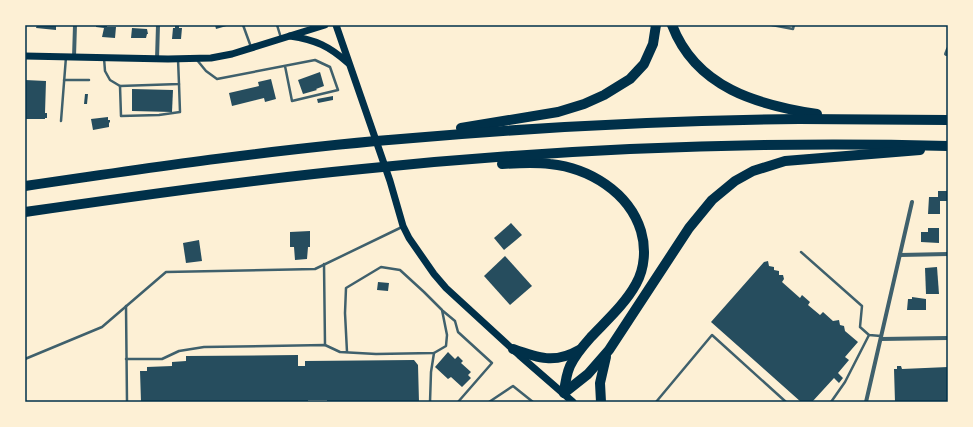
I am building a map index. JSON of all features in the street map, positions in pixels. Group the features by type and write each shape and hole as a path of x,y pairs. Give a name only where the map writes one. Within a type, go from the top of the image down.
{"highway":[{"path":"412,138 558,112 594,100 623,84 637,73 649,55 653,44 656,25"},
{"path":"672,25 691,59 713,78 737,92 776,107 859,119"},
{"path":"25,186 209,160 326,146 412,138 629,124 762,119 948,120"},
{"path":"25,212 232,184 438,162 669,148 831,144 948,146"},
{"path":"564,393 588,374 609,350 699,216 719,193 744,175 763,167 785,161 890,154 948,146"},
{"path":"438,162 552,164 581,172 595,178 615,191 624,199 632,210 638,223 644,248 644,261 641,273 636,284 622,303 579,350 570,366 564,393"},
{"path":"513,349 536,357 553,359 571,355 579,350"},
{"path":"601,402 601,376 604,360 609,350"}],"main road":[{"path":"25,56 157,59 222,57 325,25"},
{"path":"336,25 390,181 403,226 434,274 446,288 574,402"},
{"path":"285,37 309,39 324,44 350,65"}],"street":[{"path":"74,57 75,25"},
{"path":"157,59 158,25"},
{"path":"946,54 948,49"},
{"path":"866,402 912,202"},
{"path":"900,255 948,254"},
{"path":"881,337 948,338"}],"lane":[{"path":"244,25 252,48"},
{"path":"277,25 285,37"},
{"path":"772,25 793,29 794,25"},
{"path":"61,122 66,57"},
{"path":"104,57 107,75 110,80 120,86 179,84"},
{"path":"196,58 206,71 217,79 315,60 330,67 338,90 292,101 285,66"},
{"path":"120,86 121,116 159,115 180,112 178,59"},
{"path":"64,80 89,80"},
{"path":"25,360 102,326 166,272 316,269 403,226"},
{"path":"801,252 862,306 860,327 869,336 881,337"},
{"path":"324,264 325,344"},
{"path":"347,352 345,313 346,288 381,267 400,270 455,321 458,332 492,363 458,402"},
{"path":"126,306 127,402"},
{"path":"126,359 162,359 178,351 204,347 325,344 340,352 376,354 434,354 446,346 447,335 442,310"},
{"path":"656,402 712,336 786,402"},
{"path":"831,402 849,375 869,336"},
{"path":"430,402 431,372 434,354"},
{"path":"489,402 513,386 533,402"},
{"path":"493,402 496,397"}],"building":[{"path":"37,25 56,25 56,30 36,28"},
{"path":"96,25 116,27 115,38 102,37 104,28 96,27"},
{"path":"175,25 182,28 181,39 172,39 173,28 175,28"},
{"path":"215,25 230,25 216,29"},
{"path":"132,28 147,29 148,34 146,38 131,38"},
{"path":"320,72 324,86 316,89 317,90 303,94 298,80"},
{"path":"271,79 276,99 265,102 264,98 232,106 229,93 259,86 258,82"},
{"path":"25,80 46,81 45,113 47,113 47,118 25,119"},
{"path":"132,89 173,90 172,112 132,111"},
{"path":"85,94 88,94 87,104 84,104"},
{"path":"333,96 333,100 318,103 317,99"},
{"path":"108,117 108,120 110,120 109,127 93,130 91,119"},
{"path":"938,191 948,191 948,201 940,201 940,214 928,214 929,197 938,197"},
{"path":"511,223 522,235 504,250 494,238"},
{"path":"928,228 939,228 939,243 921,242 921,232 928,232"},
{"path":"310,231 310,247 308,247 307,259 295,260 294,247 290,247 290,232"},
{"path":"199,240 202,261 186,263 183,243"},
{"path":"505,256 532,286 510,305 484,276"},
{"path":"768,261 769,266 774,267 774,270 779,271 779,275 783,275 784,279 782,282 800,298 802,295 810,302 808,305 820,315 823,312 833,321 839,320 840,325 844,326 845,331 858,342 845,357 849,360 838,373 843,378 839,383 834,378 812,402 801,402 711,322 764,262"},
{"path":"937,267 939,294 926,294 925,268"},
{"path":"378,282 389,283 388,291 377,290"},
{"path":"912,297 926,299 926,310 907,310 908,299 912,299"},
{"path":"448,352 455,359 458,356 463,361 461,363 471,372 468,375 471,378 462,387 451,377 448,379 435,367"},
{"path":"298,355 298,366 305,366 305,361 414,360 418,365 419,402 327,402 327,400 308,400 308,402 141,402 140,371 147,371 147,367 172,366 172,362 186,361 186,356"},
{"path":"897,366 901,366 902,369 948,367 948,402 895,402 894,369 897,369"}]}
